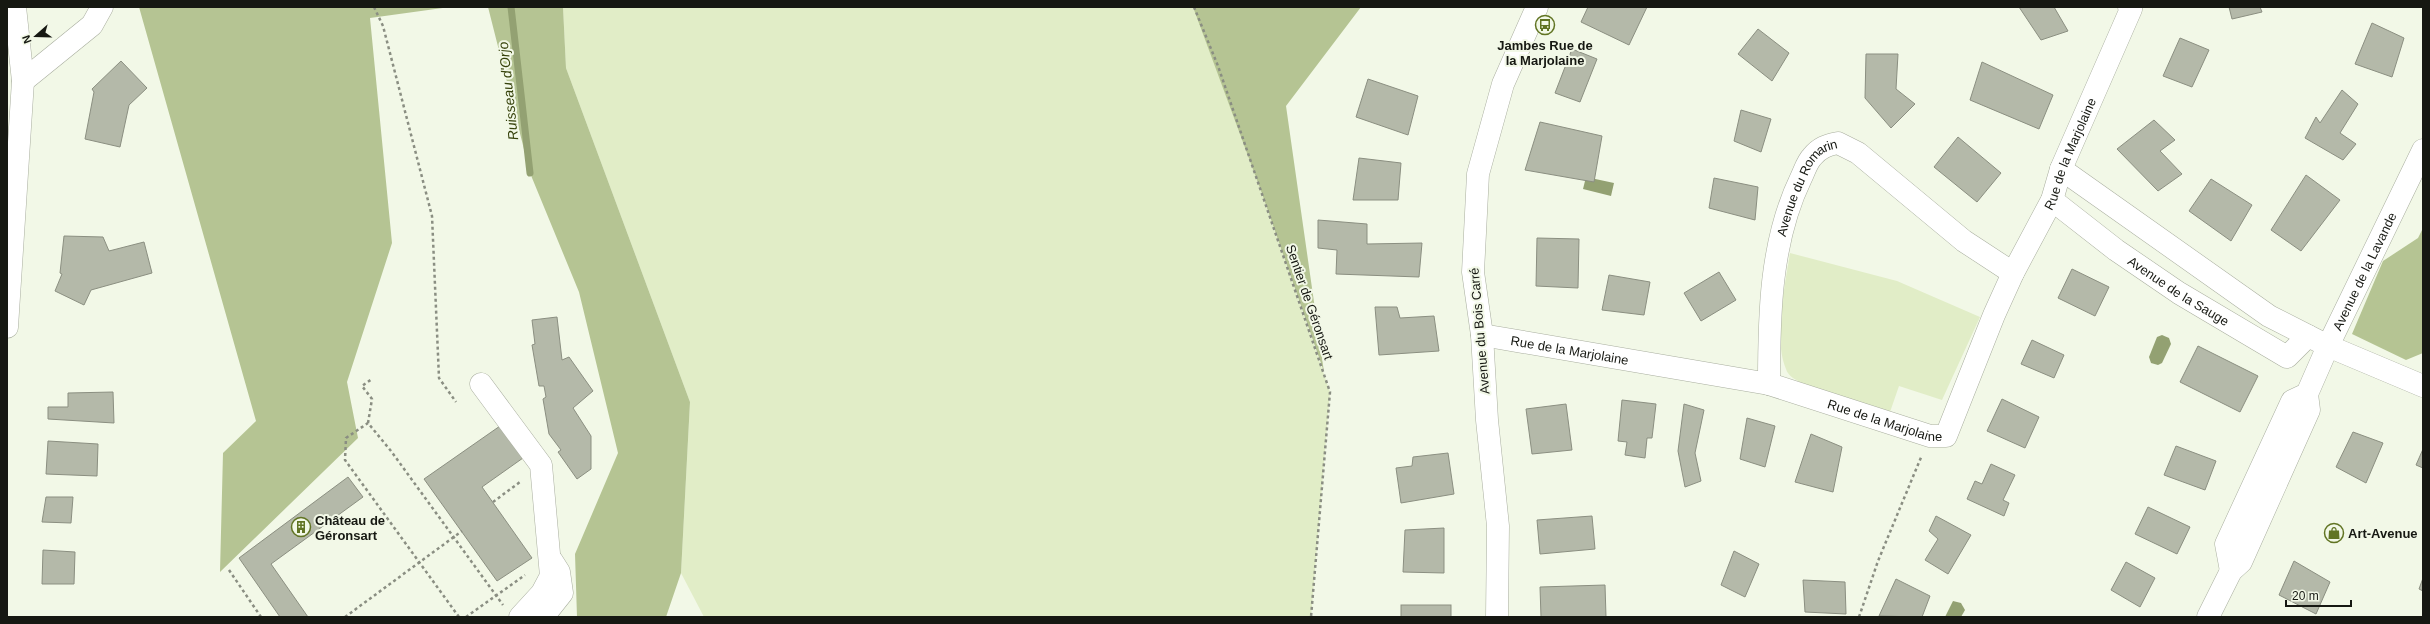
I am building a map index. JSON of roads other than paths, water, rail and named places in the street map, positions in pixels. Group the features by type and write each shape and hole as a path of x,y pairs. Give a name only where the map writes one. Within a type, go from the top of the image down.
{"street":[{"path":"7,327 23,82 15,7"},
{"path":"23,82 92,25 102,7"},
{"name":"Avenue du Bois Carré","path":"1497,617 1498,526 1487,420 1482,335 1473,272 1478,174 1502,84 1537,7"},
{"name":"Rue de la Marjolaine","path":"1482,335 1769,384 1930,436 1946,436 1994,315 2013,273 2052,200 2061,169 2131,9 2129,7"},
{"name":"Avenue du Romarin","path":"1769,384 1769,337 1776,251 1794,192 1811,157 1824,146 1838,143 1858,153 1964,241 2013,273"},
{"name":"Avenue de la Lavande","path":"2208,617 2231,571 2226,544 2292,401 2308,394 2328,346 2423,150"},
{"path":"2061,169 2269,316 2328,346 2423,386"},
{"name":"Avenue de la Sauge","path":"2052,200 2116,250 2179,293 2287,357 2308,336"},
{"path":"481,384 541,465 551,576 542,593 512,612"},
{"path":"543,617 562,593 559,572 550,558"}],"waterway":[{"name":"Ruisseau d'Orjo","path":"511,7 530,173"}],"place":[{"name":"Jambes Rue de la Marjolaine","path":"1545,25"},
{"name":"Château de Géronsart","path":"301,527"},
{"name":"Art-Avenue","path":"2334,533"}]}
